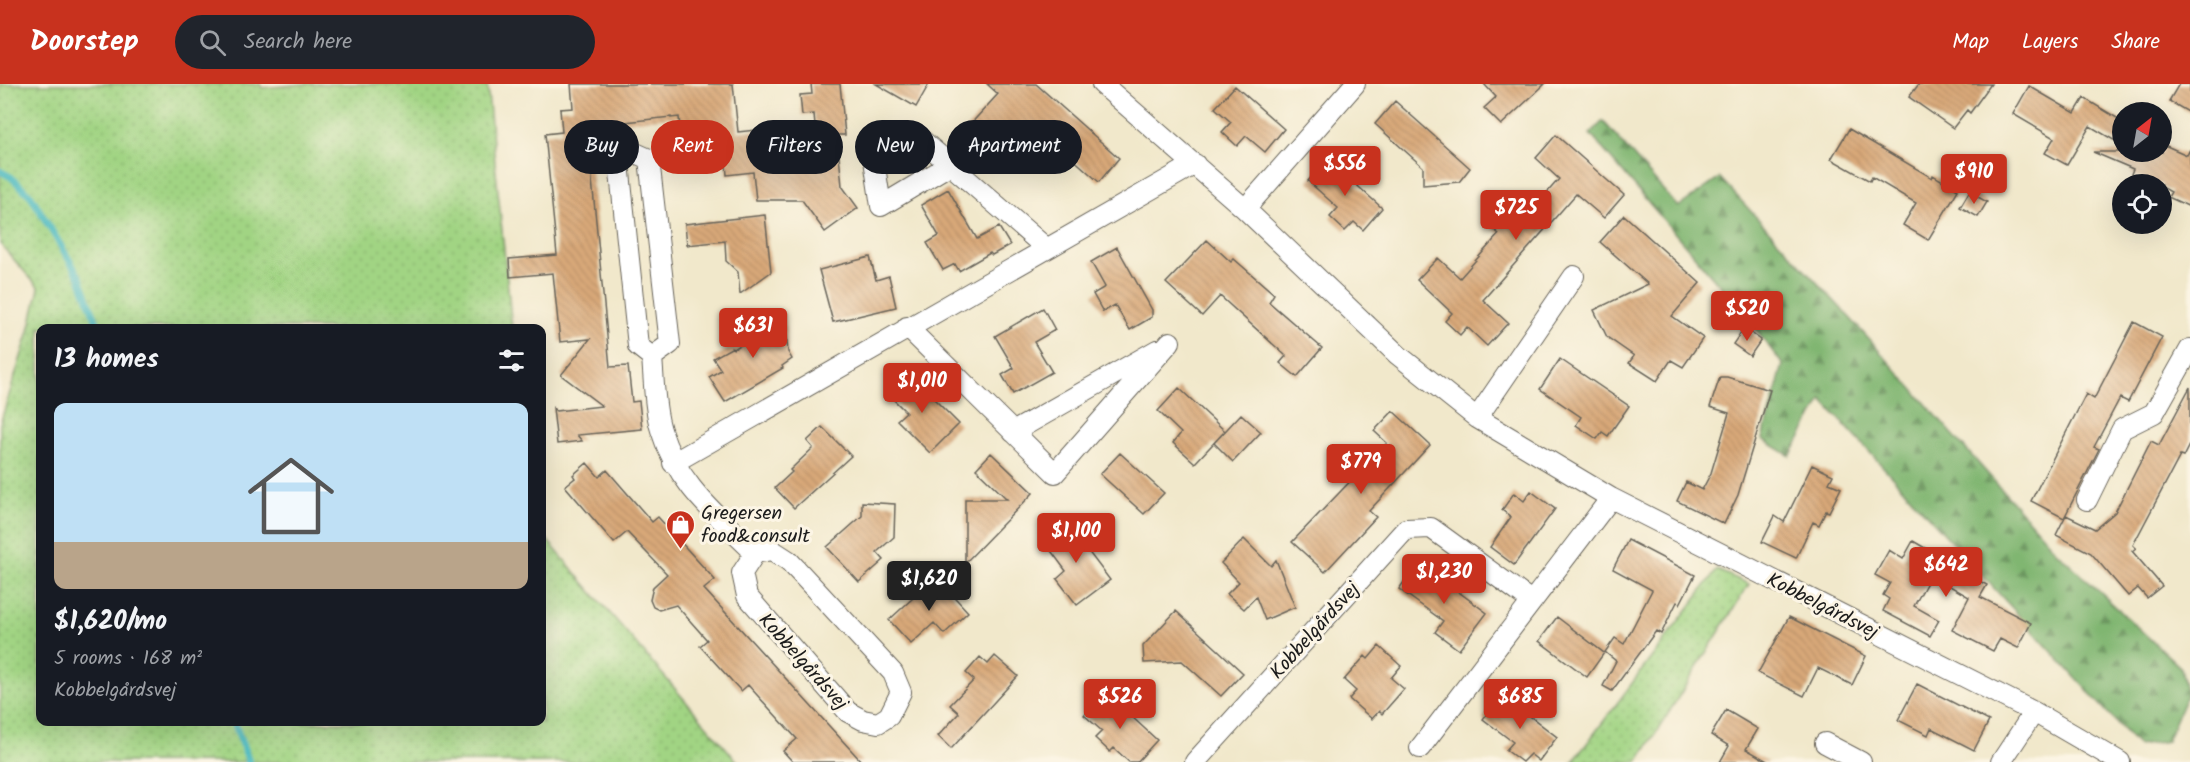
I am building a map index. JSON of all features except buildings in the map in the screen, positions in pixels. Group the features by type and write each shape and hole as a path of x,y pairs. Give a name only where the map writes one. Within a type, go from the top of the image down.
{"street":[{"name":"Kobbelgårdsvej","path":"1102,84 1245,209 1398,355 1477,418 1611,498 2034,712 2120,762"},
{"path":"1245,209 1355,84"},
{"path":"652,357 670,344 649,159 631,151 619,163 638,346 652,357 660,428 673,463 695,494 755,553"},
{"path":"673,463 1195,164"},
{"path":"962,174 1046,248"},
{"path":"1477,418 1574,276"},
{"path":"907,327 1013,432 1055,473 1170,342 1013,432"},
{"path":"2087,500 2122,429 2154,413 2190,349"},
{"path":"1420,747 1611,498"},
{"name":"Kobbelgårdsvej","path":"1195,762 1406,529 1431,528 1531,601"},
{"name":"Kobbelgårdsvej","path":"772,550 789,561 893,673 901,692 889,716 878,723 863,720 848,712 747,596 742,573 755,553 772,550"},
{"path":"2001,762 2034,712"},
{"path":"1825,743 1861,762"}],"green space":[{"path":"0,84 260,84 262,88 303,84 487,84 512,324 36,324 36,726 546,726 546,539 738,762 0,762 0,424 29,331 39,288 0,244"},
{"path":"1603,121 1678,207 1720,178 1851,319 2056,551 2181,668 2187,694 2167,741 2138,746 1822,400 1790,456 1762,439 1783,365 1745,315 1590,134"},
{"path":"1717,570 1749,584 1638,762 1573,762"}],"waterway":[{"path":"0,171 11,177 31,196 80,278 97,324"},
{"path":"236,726 249,762"}],"place":[{"name":"Gregersen food&consult","path":"680,550"}]}
